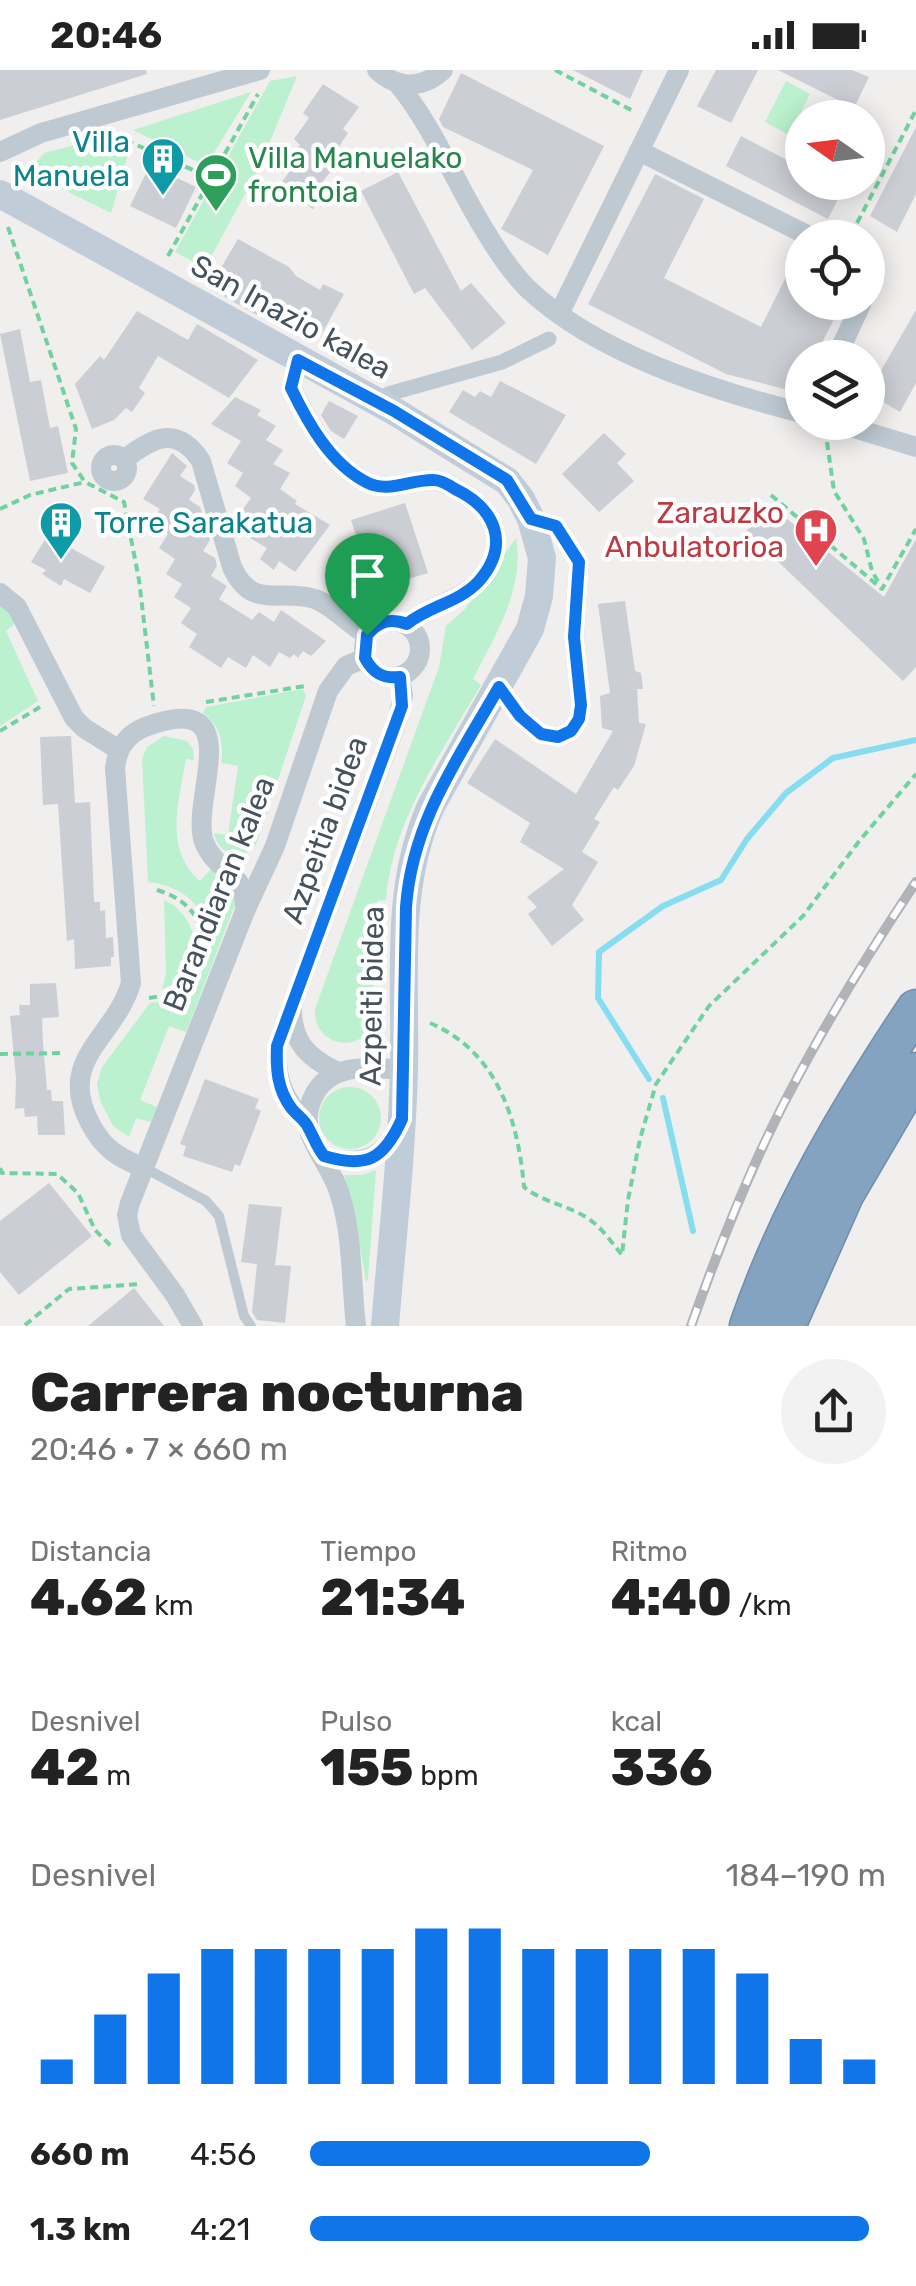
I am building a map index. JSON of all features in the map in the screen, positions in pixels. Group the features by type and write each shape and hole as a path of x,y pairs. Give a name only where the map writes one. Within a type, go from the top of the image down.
{"highway":[{"path":"749,1326 808,1186 868,1080 916,1009"},
{"path":"786,1326 844,1195 916,1072"}],"main road":[{"name":"San Inazio kalea","path":"0,194 394,411 507,480 531,519"},
{"name":"Azpeiti bidea","path":"385,1326 402,1119 406,907 414,852 431,806 530,629 540,596 542,558 531,519"}],"street":[{"path":"377,70 398,84 428,128 488,236 526,287 558,314 665,372 785,408"},
{"path":"558,314 680,70"},
{"path":"398,84 412,85 438,74"},
{"path":"428,128 429,96 438,74"},
{"path":"0,152 52,130 260,80"},
{"path":"639,151 785,224"},
{"path":"388,394 502,362 549,338"},
{"path":"298,360 291,388 308,422 342,466 369,484 386,488 437,480 484,506 496,526 493,556 481,579 464,594 407,624"},
{"path":"125,459 156,439 170,438 193,450 201,461 232,567 246,588 262,595 314,599 367,635"},
{"path":"876,440 916,447"},
{"path":"499,687 520,716 541,734 558,737 571,731 579,719 574,637 579,562 556,526 531,519"},
{"path":"0,593 17,606 74,718 119,750"},
{"path":"389,620 407,624 419,638 421,648 415,666 400,677 375,672 365,658 367,635 389,620"},
{"name":"Barandiaran kalea","path":"193,1326 138,1246 128,1226 130,1204 244,911 275,846 328,690 346,666 365,658"},
{"name":"Azpeitia bidea","path":"308,1125 286,1101 277,1076 277,1046 398,718 403,696 400,677"},
{"path":"142,1167 116,1156 103,1144 78,1097 86,1058 125,1001 132,983 116,780 119,750 135,732 166,721 192,722 205,731 210,754 202,833 210,853 242,888 244,911"},
{"path":"226,867 248,864 275,846"},
{"path":"292,1002 292,1021 301,1047 317,1062 338,1072"},
{"path":"356,1326 344,1208 308,1125 312,1100 338,1072 364,1068 404,1070"},
{"path":"324,1156 348,1162 369,1160 392,1140 402,1119"}],"lane":[{"path":"142,1167 206,1201 219,1216 244,1316 251,1326"}],"path":[{"path":"555,70 645,117"},
{"path":"163,265 260,80"},
{"path":"860,220 916,110"},
{"path":"101,129 211,178"},
{"path":"0,222 8,226 76,429 72,462 85,482 124,502 139,580 155,709"},
{"path":"831,440 834,491 864,539 882,589"},
{"path":"0,508 12,501 85,482"},
{"path":"771,494 882,589"},
{"path":"882,589 916,529"},
{"path":"198,710 201,702 315,684"},
{"path":"0,731 40,707"},
{"path":"430,1023 479,1056 506,1097 521,1156 524,1187 540,1200 588,1218 622,1255 640,1139 656,1084 709,1006 802,916 916,774"},
{"path":"157,890 181,900 192,910 203,932 203,956"},
{"path":"149,998 175,994 199,969"},
{"path":"0,1054 64,1052"},
{"path":"0,1168 2,1173 57,1174 78,1193 95,1230 121,1256"},
{"path":"25,1325 69,1289 150,1284 140,1274"}],"green space":[{"path":"297,76 259,168 205,268 175,252 270,81"},
{"path":"786,81 810,94 807,100 785,100 785,133 765,122"},
{"path":"251,92 206,166 133,130"},
{"path":"102,138 129,151 111,213 34,175 34,165 44,153"},
{"path":"516,538 518,557 512,593 499,629 473,679 481,685 408,815 390,871 386,900 377,901 372,1026 356,1041 336,1041 321,1030 315,1009 439,667 446,626 465,609"},
{"path":"0,603 17,622 6,631 38,701 0,726"},
{"path":"303,689 306,696 256,845 244,854 233,854 221,847 214,833 228,835 238,766 221,763 220,735 203,713 206,707"},
{"path":"164,736 187,741 193,749 194,760 186,759 176,824 181,854 200,881 211,869 233,889 236,902 186,1032 169,1026 140,1100 157,1107 151,1122 136,1118 129,1137 113,1126 100,1100 97,1084 102,1067 150,1003 175,997 194,983 205,965 209,944 206,923 195,904 176,890 148,882 142,759 147,747"},
{"path":"164,900 186,919 194,946 187,972 162,989 166,974"},
{"path":"350,1087 372,1096 381,1118 372,1140 350,1149 328,1140 319,1118 328,1096"},
{"path":"376,1170 368,1280 366,1282 344,1175"}],"building":[{"path":"0,70 146,70 147,74 0,120"},
{"path":"573,70 643,70 630,99"},
{"path":"716,70 758,70 731,123 697,106"},
{"path":"778,70 852,70 869,77 858,100 838,100"},
{"path":"461,73 604,146 548,255 501,229 533,170 443,127 439,119"},
{"path":"323,84 359,107 343,129 348,133 330,160 336,165 323,181 331,185 313,209 279,186 290,171 282,166 300,145 294,139 309,118 303,113"},
{"path":"916,127 916,194 897,232 885,225 885,220 870,216 878,200 885,200 885,187"},
{"path":"741,136 785,159 785,197 726,166"},
{"name":"Villa Manuela","path":"150,165 196,187 176,228 130,206"},
{"path":"398,172 461,291 471,283 506,323 472,350 425,288 414,294 361,191"},
{"path":"655,174 704,199 664,278 761,327 785,279 785,320 834,320 823,340 785,340 785,389 726,374 588,304"},
{"path":"791,200 838,200 828,219"},
{"path":"238,239 289,267 296,276 320,290 323,284 344,294 320,337 263,305 257,315 209,288"},
{"path":"916,310 916,383 900,412 885,403 885,364"},
{"path":"137,311 188,340 197,324 258,360 229,398 158,356 139,388 145,393 132,412 126,408 114,420 92,429 75,384 100,356 104,360"},
{"path":"20,329 30,382 41,380 50,428 58,426 68,473 30,481 0,334"},
{"path":"500,381 566,415 536,464 449,412 463,390 475,397 480,391 491,397"},
{"path":"235,397 261,410 257,415 276,426 266,440 283,450 273,464 290,473 280,489 297,501 295,504 330,525 295,572 279,561 274,570 260,559 267,548 250,538 258,523 241,512 251,498 235,486 243,473 227,463 241,441 211,424"},
{"path":"329,401 358,416 344,439 331,431 321,415"},
{"path":"604,433 626,454 617,463 634,481 599,512 562,474"},
{"path":"172,453 187,466 180,476 194,485 189,500 200,507 203,516 196,527 208,535 210,540 203,551 215,558 217,566 211,576 227,586 219,599 252,620 259,612 274,622 281,610 326,641 311,656 303,651 298,658 294,654 290,658 279,652 270,667 253,655 246,668 228,657 221,668 189,647 197,634 181,623 191,608 174,597 182,584 166,574 175,559 159,548 168,534 151,523 160,509 143,499"},
{"path":"405,503 428,573 374,589 351,520"},
{"name":"Zarauzko Anbulatorioa","path":"772,507 884,597 916,539 916,667 903,681 746,531"},
{"name":"Torre Sarakatua","path":"48,535 105,567 90,593 64,579 61,586 42,574 46,570 31,562"},
{"path":"625,601 635,671 641,673 643,689 637,689 639,723 646,724 634,766 618,790 614,787 594,819 600,822 582,852 598,862 572,905 584,920 552,946 528,914 537,907 527,897 564,869 520,842 530,823 467,783 495,739 576,794 613,731 602,728 600,696 610,693 598,604"},
{"path":"71,736 75,803 90,802 94,902 100,902 100,911 105,910 106,938 113,937 111,966 75,969 74,939 67,941 58,804 43,805 40,737"},
{"path":"56,983 59,1017 42,1018 43,1043 47,1090 51,1090 52,1101 63,1101 65,1135 38,1135 37,1116 25,1117 24,1108 15,1109 10,1016 20,1015 19,1005 30,1005 30,984"},
{"path":"205,1079 259,1099 255,1108 261,1111 240,1166 235,1164 232,1172 183,1156 186,1146 180,1144"},
{"path":"49,1183 92,1236 19,1295 0,1272 0,1221"},
{"path":"249,1204 282,1207 275,1265 291,1266 285,1323 257,1320 252,1312 257,1264 241,1262"},
{"path":"134,1288 164,1326 88,1326 110,1308"}],"waterway":[{"path":"649,1079 598,998 599,952 663,906 721,880 747,839 786,793 833,758 916,740"},
{"path":"663,1098 693,1231"}],"railway":[{"path":"691,1326 738,1204 778,1115 837,1008 916,882"}],"place":[{"name":"Villa Manuela","path":"163,197"},
{"name":"Villa Manuelako frontoia","path":"216,213"},
{"name":"Torre Sarakatua","path":"61,561"},
{"name":"Zarauzko Anbulatorioa","path":"816,568"}],"route":[{"path":"298,360 394,411 507,480 531,519 556,526 579,562 574,637 579,719 571,731 558,737 541,734 520,716 499,687 431,806 421,828 408,880 402,1119 382,1152 369,1160 348,1162 324,1156 316,1146 308,1125 286,1101 276,1063 282,1024 402,706 400,677 375,672 365,658 367,635 380,623 389,620 407,624 464,594 481,579 493,556 496,526 484,506 437,480 386,488 369,484 342,466 308,422 291,388 298,360"}]}
